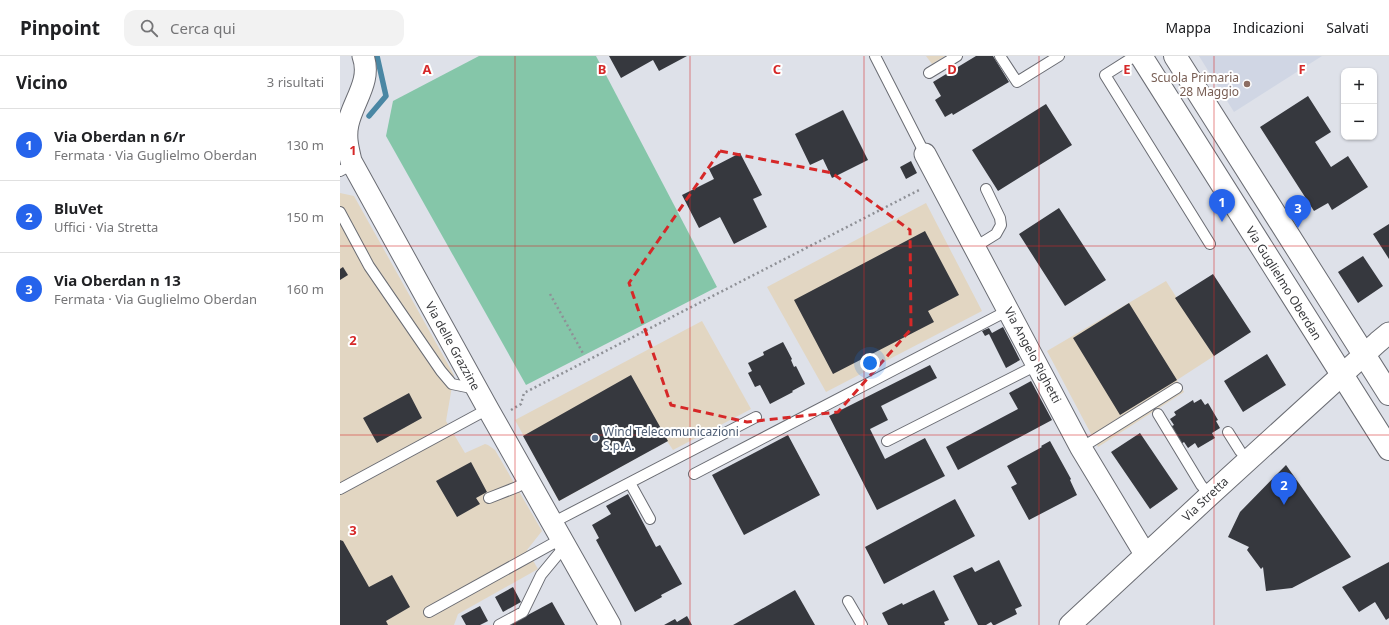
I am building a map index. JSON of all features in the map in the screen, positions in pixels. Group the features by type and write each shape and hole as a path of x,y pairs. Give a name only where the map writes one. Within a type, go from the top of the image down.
{"main road":[{"name":"Via Guglielmo Oberdan","path":"1142,56 1389,449"},
{"path":"1175,56 1389,394"}],"street":[{"name":"Via delle Grazzine","path":"363,56 365,75 358,99 352,109 348,125 346,141 346,168 477,389 610,625"},
{"name":"Via Angelo Righetti","path":"925,154 1081,448 1145,554"},
{"name":"Via Stretta","path":"1070,625 1145,554 1364,354 1389,333"}],"lane":[{"path":"876,56 925,154"},
{"path":"929,73 957,56"},
{"path":"1000,56 1017,82 1059,56"},
{"path":"1135,56 1105,75 1210,244"},
{"path":"975,246 996,234 1001,225 1000,218 986,189"},
{"path":"340,212 369,266 441,371 452,384 477,389"},
{"path":"694,474 1009,310"},
{"path":"887,441 1037,365"},
{"path":"1081,448 1177,388"},
{"path":"340,489 490,414"},
{"path":"1158,414 1201,485 1210,495"},
{"path":"429,612 560,536 630,483 756,417"},
{"path":"1228,432 1248,460"},
{"path":"340,478 350,484"},
{"path":"489,498 517,488 528,481"},
{"path":"630,483 650,519"},
{"path":"499,625 522,612 560,536"},
{"path":"848,601 862,625"}],"path":[{"path":"490,414 521,404 524,393 939,180"},
{"path":"550,294 584,355"}],"highlighted area":[{"path":"720,151 832,173 910,230 911,329 838,412 747,422 671,405 629,283"}],"shaded area":[{"path":"926,56 945,56 932,64"},
{"name":"Scuola Primaria 28 Maggio","path":"1199,56 1322,56 1234,112"},
{"path":"340,193 354,196 454,375 446,421 465,453 485,444 495,450 542,531 527,550 538,569 458,614 454,625 340,625"},
{"path":"926,203 982,311 826,392 767,287"},
{"path":"1166,281 1214,356 1177,380 1184,392 1098,447 1047,351"},
{"path":"702,321 751,409 673,450 667,441 559,501 515,420"}],"green space":[{"path":"479,56 596,56 717,287 526,385 386,136 393,101"}],"building":[{"path":"609,56 687,56 659,71 653,60 621,78"},
{"path":"976,56 993,56 1009,82 953,115 952,113 945,117 935,100 941,96 933,82"},
{"path":"1308,96 1331,132 1315,142 1331,167 1348,156 1368,187 1332,210 1328,203 1314,211 1260,127"},
{"path":"1046,104 1072,145 998,191 972,150"},
{"path":"843,110 868,160 832,178 823,159 810,165 795,134"},
{"path":"740,153 762,195 753,199 767,227 734,244 720,217 699,228 682,195 714,179 709,169"},
{"path":"911,161 917,173 906,179 900,167"},
{"path":"1059,208 1106,280 1065,306 1019,234"},
{"path":"1389,224 1389,259 1373,234"},
{"path":"925,231 959,295 928,311 934,322 833,374 794,300"},
{"path":"1363,256 1383,286 1358,303 1338,272"},
{"path":"343,267 348,275 340,280 340,269"},
{"path":"1213,274 1251,332 1214,356 1175,298"},
{"path":"1129,303 1177,380 1120,415 1073,338"},
{"path":"1003,327 1020,360 1006,368 989,334 985,336 982,331 989,328 992,333"},
{"path":"783,342 792,359 791,360 794,367 796,366 805,384 770,404 760,385 755,387 748,373 752,371 748,363 764,355 763,352"},
{"path":"1267,354 1286,385 1243,412 1224,381"},
{"path":"930,365 937,378 881,406 888,420 870,429 885,459 925,438 945,476 877,510 829,416"},
{"name":"Wind Telecomunicazioni S.p.A.","path":"631,375 668,441 559,501 523,436"},
{"path":"1031,381 1052,420 958,470 946,447 1018,409 1009,393"},
{"path":"409,393 422,418 377,443 363,418"},
{"path":"1201,399 1205,405 1208,403 1218,420 1216,421 1220,428 1212,433 1215,438 1198,448 1195,443 1188,448 1184,442 1181,444 1170,427 1174,425 1170,419 1176,415 1174,412 1193,400 1194,403"},
{"path":"1140,433 1178,489 1150,509 1111,452"},
{"path":"788,435 820,495 744,535 712,475"},
{"path":"1050,441 1071,479 1070,480 1077,495 1029,520 1011,487 1017,484 1007,466"},
{"path":"471,462 487,492 476,498 480,504 457,517 436,481"},
{"path":"1286,465 1351,557 1292,588 1266,591 1263,567 1261,569 1247,550 1249,547 1228,537 1240,512"},
{"path":"628,494 656,547 660,545 682,584 661,595 662,597 635,612 596,540 599,538 592,525 611,514 606,506"},
{"path":"955,499 975,536 884,584 865,547"},
{"path":"340,540 343,541 369,587 392,575 410,607 386,621 388,625 340,625"},
{"path":"999,560 1022,606 1015,609 1017,614 995,625 991,622 986,625 978,625 953,576 972,567 975,572"},
{"path":"1389,562 1389,618 1386,620 1375,602 1359,612 1342,587"},
{"path":"513,587 521,602 503,612 495,597"},
{"path":"795,590 815,625 733,625"},
{"path":"934,590 949,620 944,622 945,625 888,625 882,613"},
{"path":"552,602 565,625 509,625"},
{"path":"480,606 488,621 480,625 466,625 461,616"},
{"path":"687,616 692,625 664,625 675,619 677,622"}],"waterway":[{"path":"369,116 386,96 377,56"}],"place":[{"name":"Scuola Primaria 28 Maggio","path":"1247,84"},
{"name":"Via Oberdan n 6/r","path":"1222,222"},
{"name":"Via Oberdan n 13","path":"1298,228"},
{"name":"Wind Telecomunicazioni S.p.A.","path":"595,438"},
{"name":"BluVet","path":"1284,505"}]}
